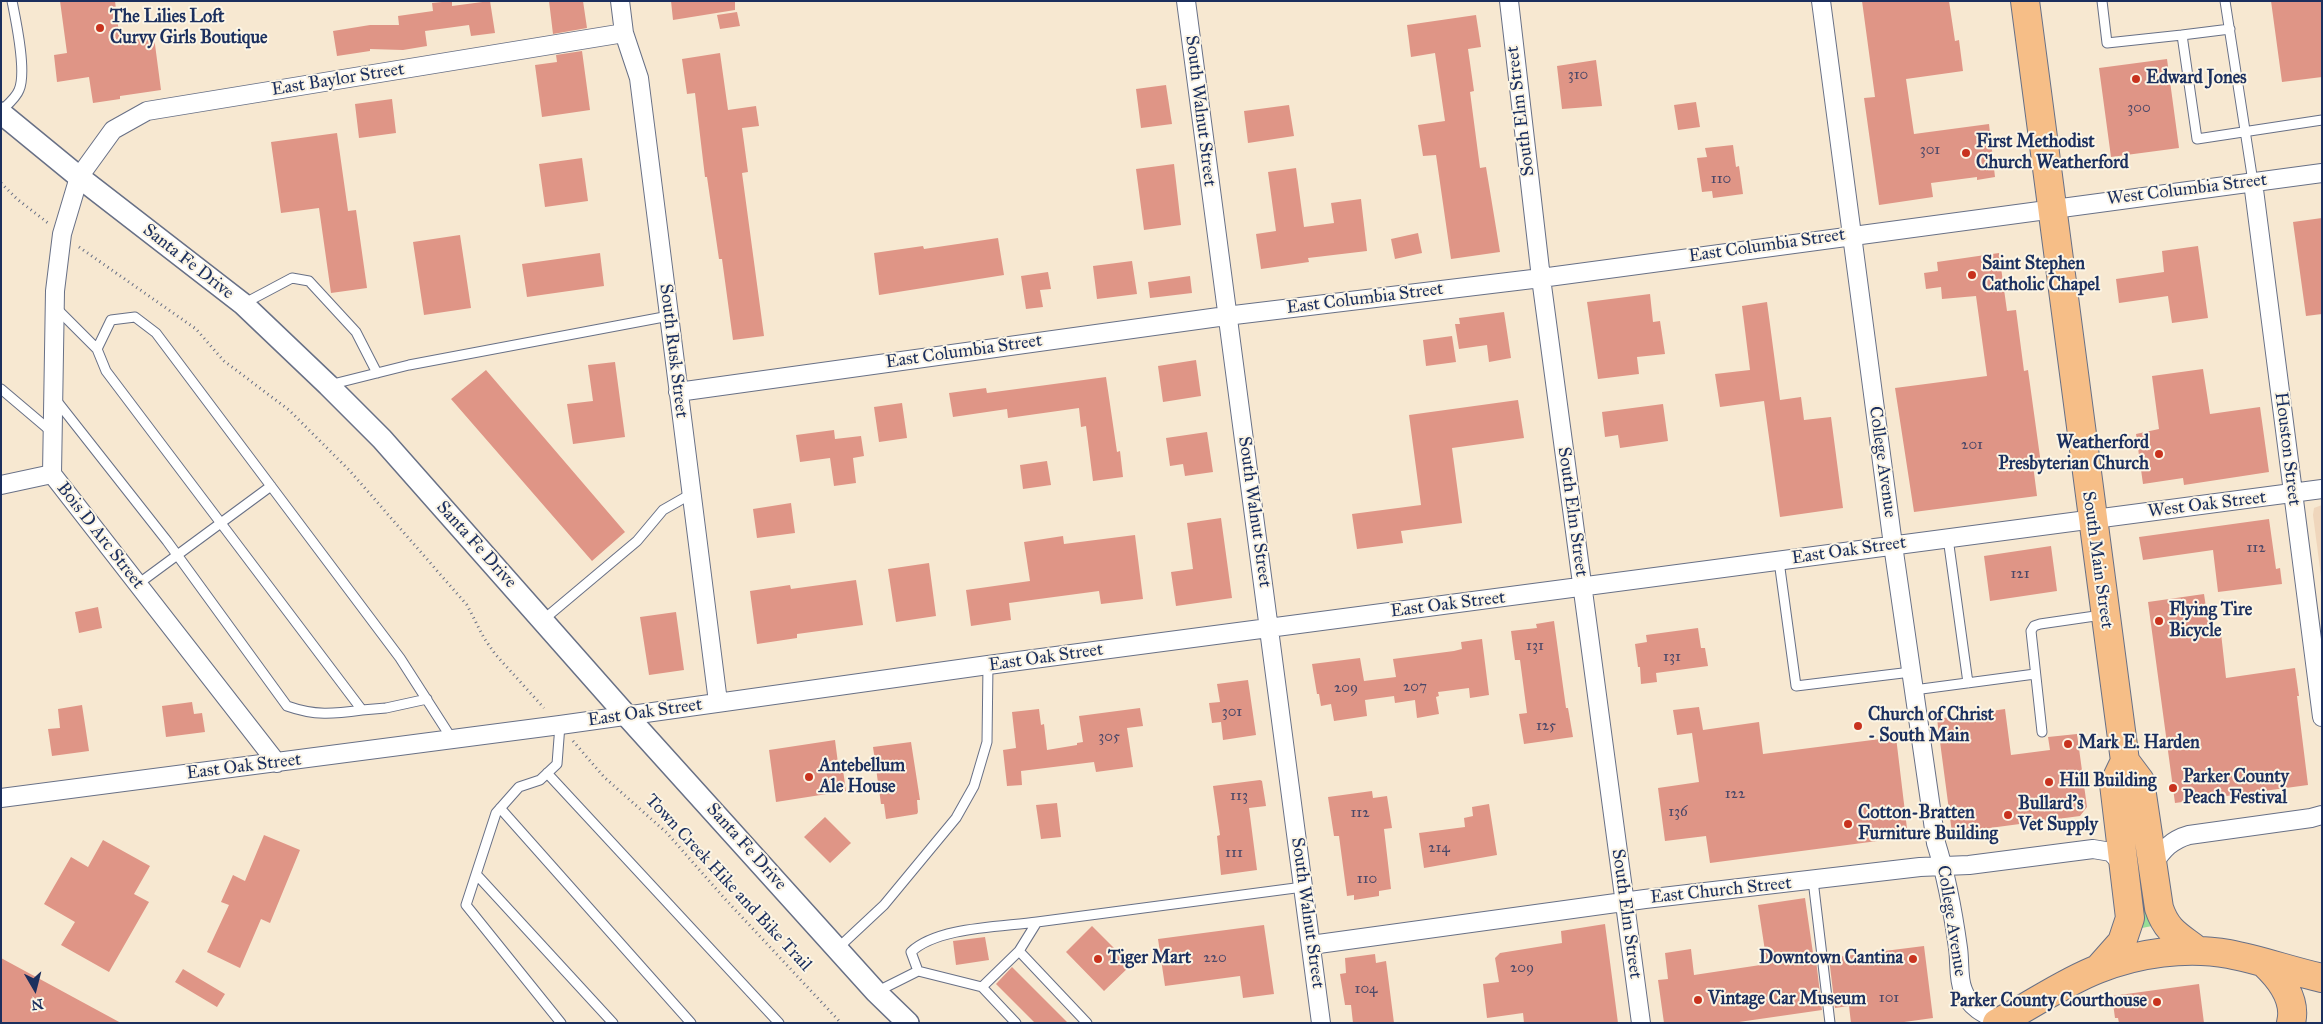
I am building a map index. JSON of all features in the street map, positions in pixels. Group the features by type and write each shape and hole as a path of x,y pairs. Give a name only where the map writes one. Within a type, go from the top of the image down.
{"main road":[{"name":"South Main Street","path":"2025,1 2125,761 2140,781 2159,908 2164,923 2198,951"},
{"path":"2099,968 2122,942 2129,923 2130,902 2114,784 2125,761"},
{"path":"1998,1022 2071,981 2099,968 2151,954 2198,951 2228,954 2318,973"},
{"path":"2264,963 2281,978 2289,998 2291,1023"},
{"path":"2027,1023 2047,996"}],"street":[{"name":"South Rusk Street","path":"620,1 624,33 639,78 718,702"},
{"name":"South Walnut Street","path":"1186,1 1226,316 1270,628 1321,1023"},
{"name":"South Elm Street","path":"1508,1 1541,278 1641,1023"},
{"name":"College Avenue","path":"1821,1 1893,545 1936,843 1943,865 1954,916 1962,989 1970,1004 1980,1013 1998,1022"},
{"name":"East Baylor Street","path":"79,177 113,130 147,111 624,33"},
{"name":"Santa Fe Drive","path":"1,112 79,177 243,304 382,439 626,715 876,992 908,1023"},
{"name":"West Columbia Street","path":"2052,208 2322,173"},
{"name":"Bois D Arc Street","path":"79,177 62,234 55,307 52,474 276,763"},
{"name":"Houston Street","path":"2253,182 2293,493 2316,637 2322,717"},
{"name":"East Columbia Street","path":"678,392 1226,316 1541,278 2052,208"},
{"path":"1,485 52,474"},
{"name":"West Oak Street","path":"2092,519 2322,490"},
{"name":"East Oak Street","path":"1,798 276,763 988,665 2092,519"},
{"path":"2153,864 2169,844 2177,838 2189,834 2312,818 2322,815"},
{"name":"East Church Street","path":"1311,945 1624,902 1943,865 1969,865 2093,848 2111,852 2126,868"}],"lane":[{"path":"1,112 19,91 21,81 19,39 12,1"},
{"path":"2102,1 2107,43 2230,28"},
{"path":"2225,1 2253,182"},
{"path":"2182,35 2196,139 2322,120"},
{"path":"243,304 292,278 309,281 356,332 377,373"},
{"path":"55,307 97,349 106,371 362,710"},
{"path":"328,385 377,373 669,316"},
{"path":"97,349 111,320 135,317 156,333 400,658 452,739"},
{"path":"1,389 53,434"},
{"path":"54,398 177,554 287,706 307,713 327,714 386,708 427,699"},
{"path":"138,584 271,486"},
{"path":"543,620 637,541 663,510 692,494"},
{"path":"1948,538 1968,683"},
{"path":"1779,561 1796,686 1911,672"},
{"path":"2042,732 2030,638 2034,626 2105,614"},
{"path":"838,948 890,897 956,818 974,786 987,742 988,665"},
{"path":"1914,690 2035,674"},
{"path":"560,725 556,764 540,780 519,787 496,813 466,905 561,1023"},
{"path":"548,773 779,1023"},
{"path":"500,808 691,1023"},
{"path":"476,874 613,1023"},
{"path":"1812,880 1830,1023"},
{"path":"918,971 911,952 920,944 955,933 1303,887"},
{"path":"982,987 1019,951 1037,922"},
{"path":"1019,951 1087,1023"},
{"path":"876,992 918,971 982,987 1016,1023"}],"path":[{"path":"1,183 17,199 92,257 196,329 230,366 289,410 350,471 467,605 484,638 495,654 544,708"},
{"name":"Town Creek Hike and Bike Trail","path":"574,742 604,777 667,833 726,900 841,1023"}],"shaded area":[{"path":"2322,505 2322,584 2313,515 2314,508"}],"green space":[{"path":"2135,828 2152,926 2142,928 2143,912 2132,829"}],"building":[{"path":"60,1 115,1 120,42 154,37 161,90 120,96 120,99 93,103 89,77 57,82 54,55 67,53"},
{"path":"452,1 452,6 490,1 495,33 471,36 469,25 425,31 427,46 403,50 370,49 370,51 337,56 333,31 370,25 399,25 398,16 433,11 432,3"},
{"path":"549,1 583,1 587,28 553,34"},
{"path":"671,1 735,1 735,10 673,20"},
{"path":"1862,1 1949,1 1955,41 1959,40 1963,71 1906,79 1914,134 1989,124 1995,177 1977,180 1977,177 1931,183 1933,197 1879,205 1864,98 1875,97"},
{"path":"2271,1 2322,1 2322,77 2282,82"},
{"path":"737,12 740,26 720,29 717,15"},
{"path":"1476,15 1481,47 1468,49 1474,91 1470,92 1480,168 1486,167 1500,252 1451,259 1436,155 1423,156 1418,125 1445,121 1435,53 1411,57 1407,25"},
{"path":"582,51 590,110 542,117 535,65 557,62 556,55"},
{"path":"720,53 728,110 756,106 759,126 742,128 748,172 742,173 764,336 733,340 722,259 719,259 707,177 705,177 695,93 687,94 682,59"},
{"path":"2167,59 2179,148 2111,157 2099,68"},
{"path":"1596,60 1602,106 1562,109 1557,66"},
{"path":"1166,85 1172,124 1141,128 1136,89"},
{"path":"392,99 396,133 359,138 355,104"},
{"path":"1696,102 1700,127 1678,130 1674,105"},
{"path":"1289,105 1294,136 1248,143 1244,111"},
{"path":"337,133 348,211 356,210 367,288 331,293 319,208 281,213 271,142"},
{"path":"1733,145 1736,167 1739,166 1743,194 1713,198 1712,191 1702,192 1697,158 1707,157 1705,148"},
{"path":"582,158 588,201 545,207 539,164"},
{"path":"1174,164 1181,225 1144,230 1136,169"},
{"path":"1296,168 1304,227 1334,223 1331,203 1361,199 1367,251 1308,258 1309,262 1261,269 1256,234 1276,231 1268,172"},
{"path":"2322,218 2322,314 2306,316 2293,222"},
{"path":"1418,233 1422,253 1395,259 1391,239"},
{"path":"460,235 471,308 424,315 413,242"},
{"path":"998,238 1004,275 879,295 874,253 923,246 924,249"},
{"path":"2198,246 2208,318 2172,323 2168,296 2119,303 2116,279 2164,272 2162,251"},
{"path":"600,253 604,286 527,297 522,264"},
{"path":"1999,253 2007,311 2016,310 2024,371 2028,370 2041,464 2033,465 2037,496 1914,512 1895,388 1987,376 1976,296 1942,299 1941,287 1926,289 1924,273 1938,271 1937,262"},
{"path":"1132,261 1137,294 1097,299 1093,266"},
{"path":"1048,272 1051,289 1040,290 1043,307 1026,309 1021,276"},
{"path":"1190,276 1192,293 1150,298 1148,282"},
{"path":"1650,294 1653,322 1660,321 1665,354 1637,357 1639,374 1598,379 1587,302"},
{"path":"1767,302 1780,400 1801,397 1804,420 1831,417 1843,508 1780,517 1764,401 1720,407 1715,374 1750,370 1742,306"},
{"path":"1504,312 1511,358 1489,362 1487,345 1459,349 1455,324 1460,324 1459,318"},
{"path":"1452,336 1456,362 1426,366 1423,340"},
{"path":"1196,360 1201,396 1163,402 1158,366"},
{"path":"615,362 625,437 573,444 567,404 593,401 588,365"},
{"path":"2203,369 2210,414 2260,407 2269,472 2184,485 2183,478 2143,484 2136,434 2159,429 2152,376"},
{"path":"486,370 625,532 592,561 451,399"},
{"path":"1106,377 1117,452 1120,451 1123,477 1093,481 1086,426 1081,427 1079,408 1008,418 1007,409 953,417 949,393 986,388 987,393"},
{"path":"1518,400 1524,438 1452,448 1462,523 1401,531 1403,543 1357,549 1352,514 1421,505 1409,415"},
{"path":"902,403 907,438 879,442 874,407"},
{"path":"1663,404 1668,441 1620,448 1618,435 1605,437 1602,412"},
{"path":"834,430 835,439 861,436 864,456 853,458 856,483 834,486 830,458 800,462 796,435"},
{"path":"1207,432 1213,472 1185,476 1183,464 1170,466 1166,438"},
{"path":"1047,461 1051,485 1023,489 1020,465"},
{"path":"791,503 795,533 757,538 753,509"},
{"path":"1221,518 1232,598 1176,606 1171,572 1193,569 1187,523"},
{"path":"2269,519 2276,569 2280,568 2282,584 2218,592 2213,550 2143,560 2139,537"},
{"path":"1135,535 1143,599 1101,604 1099,591 1009,603 1011,620 971,626 966,590 1030,581 1024,542 1063,536 1064,544"},
{"path":"2051,546 2057,591 1990,601 1984,556"},
{"path":"929,563 936,616 896,622 888,569"},
{"path":"856,580 863,625 797,634 797,638 757,644 750,591 790,585 791,589"},
{"path":"2204,594 2210,634 2221,633 2226,678 2295,668 2308,785 2175,803 2148,602"},
{"path":"98,607 102,628 79,633 75,612"},
{"path":"676,612 684,670 649,675 640,617"},
{"path":"1554,621 1566,708 1568,708 1573,737 1524,744 1519,714 1527,713 1520,660 1515,660 1511,631 1537,628 1536,624"},
{"path":"1698,628 1701,648 1705,648 1708,666 1656,673 1657,682 1641,684 1640,667 1638,667 1635,644 1647,642 1646,635"},
{"path":"1482,639 1489,695 1470,698 1469,688 1438,692 1439,696 1436,697 1439,714 1417,718 1415,700 1395,703 1394,696 1365,700 1367,716 1334,721 1331,704 1321,706 1312,664 1360,658 1364,681 1396,677 1393,659 1454,651 1462,649 1461,642"},
{"path":"1248,680 1256,735 1223,740 1221,722 1212,723 1209,703 1220,702 1217,684"},
{"path":"192,702 194,714 202,713 205,732 166,737 162,706"},
{"path":"82,705 89,751 52,756 48,729 60,728 58,709"},
{"path":"1699,707 1703,730 1759,722 1763,754 1896,737 1908,837 1710,863 1706,836 1665,841 1658,788 1699,782 1692,733 1677,735 1673,710"},
{"path":"1140,708 1143,726 1127,728 1133,767 1096,772 1094,762 1021,771 1022,785 1007,786 1003,750 1016,748 1012,712 1039,709 1041,725 1044,724 1047,750 1077,745 1077,743 1083,742 1079,716"},
{"path":"2005,709 2011,755 2050,750 2048,737 2077,734 2087,807 2080,816 1952,833 1937,719"},
{"name":"Antebellum Ale House","path":"835,740 839,771 843,770 846,791 776,802 769,750"},
{"path":"911,742 920,800 917,800 918,812 917,814 886,819 884,804 881,804 873,747"},
{"path":"1262,781 1266,806 1249,808 1257,870 1221,875 1217,836 1220,835 1213,786"},
{"path":"1372,791 1373,798 1387,796 1392,828 1384,829 1391,889 1379,891 1379,896 1354,900 1354,895 1347,896 1339,836 1334,836 1328,797"},
{"path":"1057,803 1061,837 1041,839 1036,805"},
{"path":"1489,804 1497,855 1424,868 1419,833 1465,827 1464,818 1473,816 1472,807"},
{"path":"825,817 851,843 830,863 804,837"},
{"path":"264,835 300,850 270,923 261,919 240,968 207,952 229,905 221,902 233,875 245,881"},
{"path":"103,840 150,866 134,894 149,902 109,972 61,945 75,922 44,904 71,857 88,867"},
{"path":"1805,898 1814,960 1816,960 1822,1010 1732,1023 1664,1023 1658,980 1668,979 1665,953 1691,949 1694,975 1767,964 1758,905"},
{"path":"1605,924 1618,1023 1524,1023 1523,1013 1487,1018 1483,984 1499,982 1495,958 1500,953 1562,943 1561,931"},
{"path":"1264,925 1274,994 1243,998 1240,976 1165,986 1158,939"},
{"name":"Tiger Mart","path":"1092,926 1131,965 1104,991 1066,952"},
{"path":"985,937 989,960 956,965 953,941"},
{"path":"1924,946 1933,1018 1897,1023 1851,1023 1849,1006 1835,1008 1829,958"},
{"path":"1375,954 1376,963 1386,961 1394,1023 1353,1023 1351,1005 1345,1005 1340,974 1346,973 1345,958"},
{"path":"1,958 121,1023 1,1023"},
{"path":"1012,967 1068,1023 1035,1023 996,984"},
{"path":"183,969 225,994 217,1007 175,982"},
{"name":"Parker County Courthouse","path":"2199,984 2204,1023 2119,1023 2118,1018 2115,1018 2112,996"}],"place":[{"name":"The Lilies Loft Curvy Girls Boutique","path":"100,28"},
{"name":"Edward Jones","path":"2136,79"},
{"name":"First Methodist Church Weatherford","path":"1966,153"},
{"name":"Saint Stephen Catholic Chapel","path":"1972,275"},
{"name":"Weatherford Presbyterian Church","path":"2159,454"},
{"name":"Flying Tire Bicycle","path":"2159,621"},
{"name":"Church of Christ - South Main","path":"1858,726"},
{"name":"Mark E. Harden","path":"2068,744"},
{"name":"Antebellum Ale House","path":"809,777"},
{"name":"Hill Building","path":"2049,782"},
{"name":"Parker County Peach Festival","path":"2173,788"},
{"name":"Bullard’s Vet Supply","path":"2008,815"},
{"name":"Cotton-Bratten Furniture Building","path":"1848,824"},
{"name":"Tiger Mart","path":"1098,959"},
{"name":"Downtown Cantina","path":"1913,959"},
{"name":"Vintage Car Museum","path":"1698,1000"},
{"name":"Parker County Courthouse","path":"2157,1002"}]}
